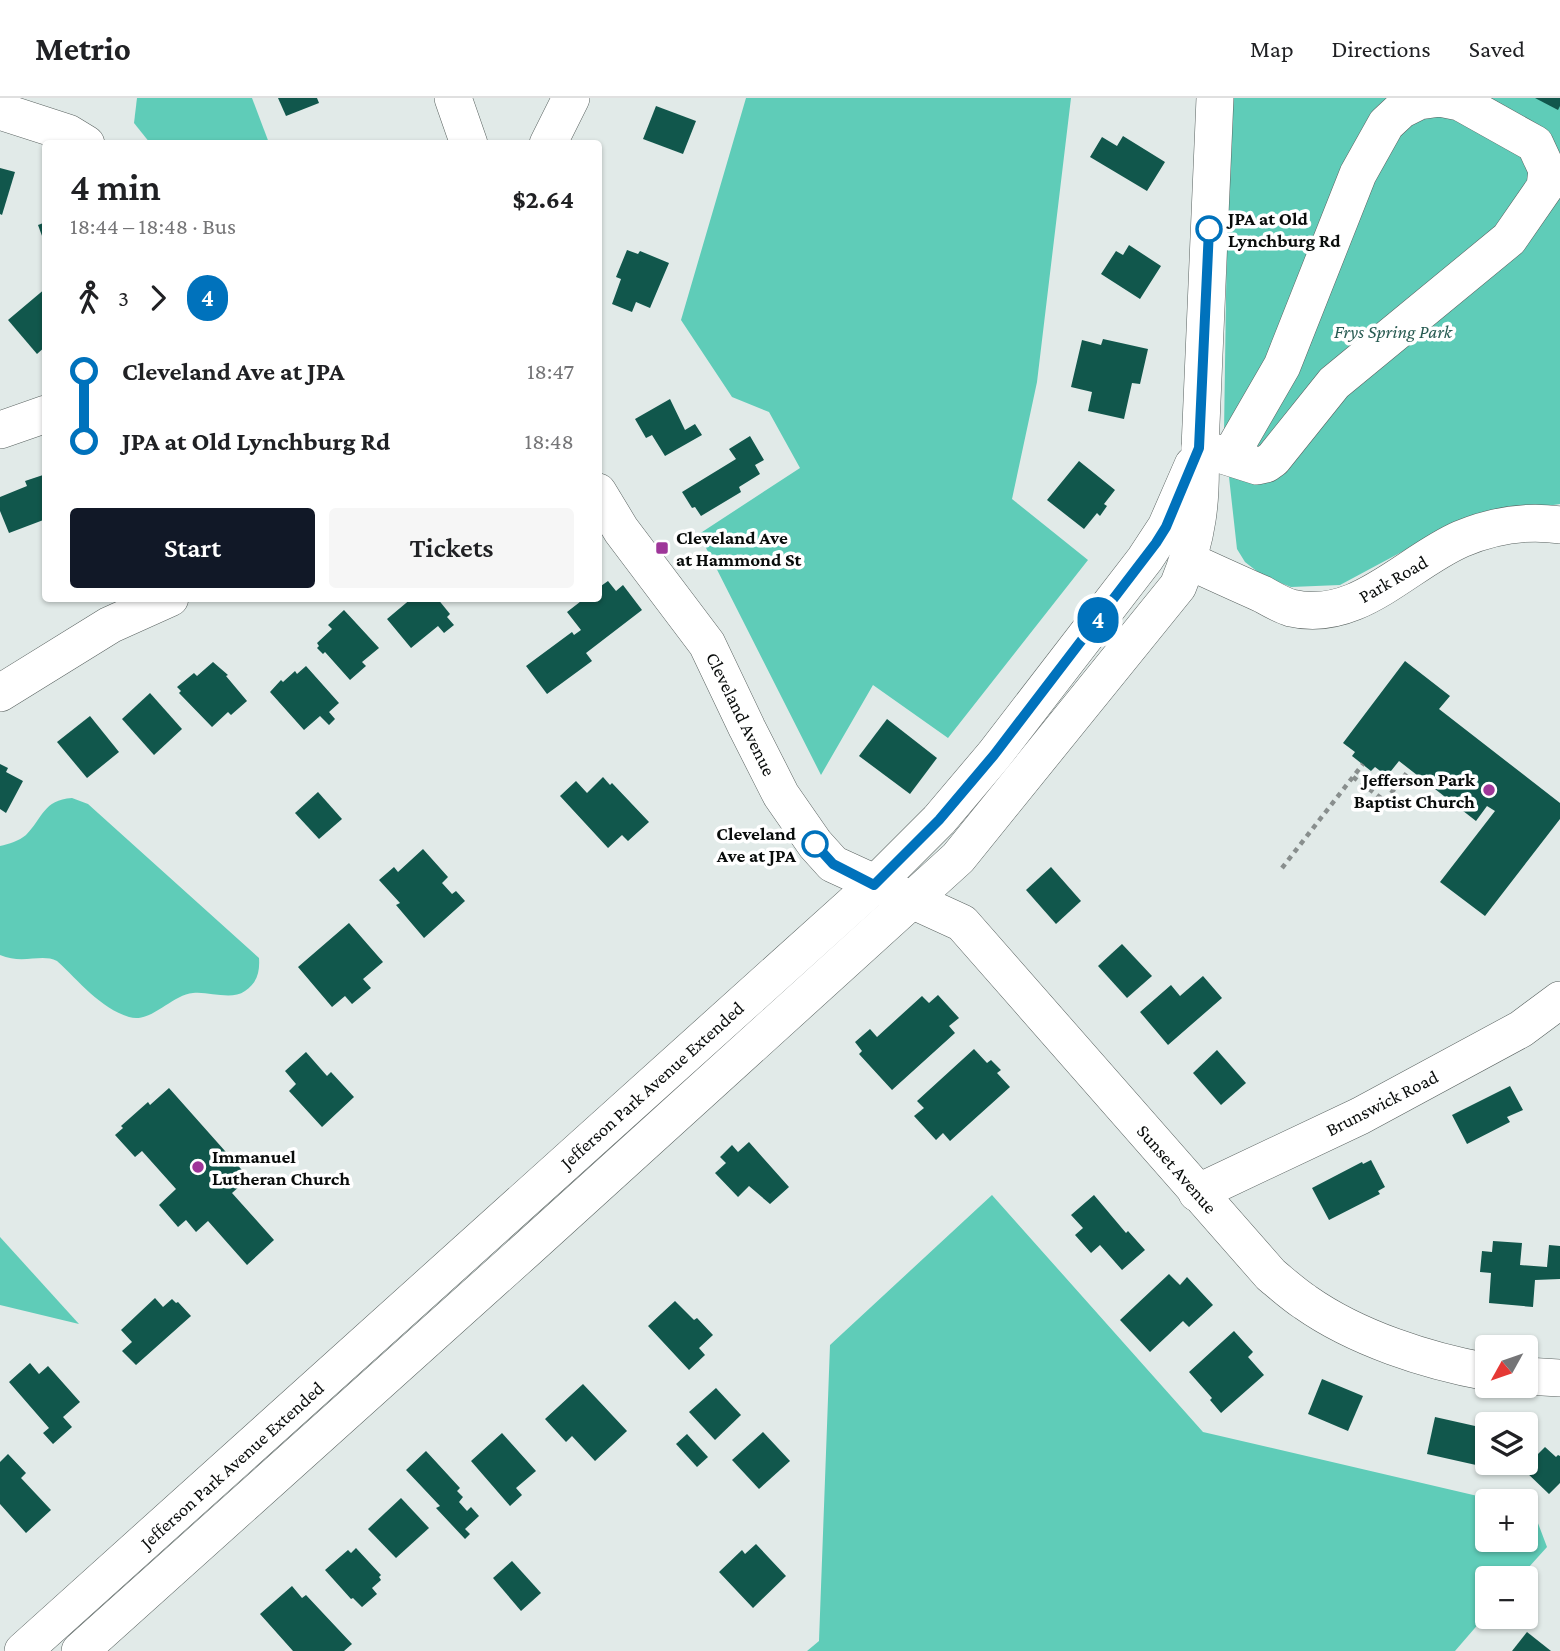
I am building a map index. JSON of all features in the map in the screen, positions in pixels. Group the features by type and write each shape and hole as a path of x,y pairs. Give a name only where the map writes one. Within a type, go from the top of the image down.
{"street":[{"path":"453,98 468,140"},
{"path":"550,140 571,98"},
{"name":"Jefferson Park Avenue Extended","path":"79,1651 958,858 1178,586 1189,561 1215,452 1215,98"},
{"path":"1440,98 1460,102 1535,144 1553,190 1508,239 1334,383 1273,459 1257,466 1215,452 1282,366 1358,174 1386,124 1401,110 1419,101 1440,98"},
{"path":"0,111 68,133 79,140"},
{"path":"0,430 42,415"},
{"name":"Jefferson Park Avenue Extended","path":"23,1651 874,885 939,820 994,755 1145,559 1215,452"},
{"name":"Cleveland Avenue","path":"602,499 621,530 708,644 781,795 815,844 833,864 874,885 913,900"},
{"name":"Park Road","path":"1189,561 1290,607 1317,610 1343,606 1367,596 1458,540 1484,530 1518,524 1560,525"},
{"path":"0,693 110,625 161,602"},
{"name":"Sunset Avenue","path":"913,900 962,923 1271,1275 1306,1303 1345,1325 1409,1352 1475,1370"},
{"name":"Brunswick Road","path":"1197,1192 1360,1116 1521,1029 1560,1000"},
{"path":"1538,1377 1560,1378"},
{"path":"309,1396 334,1423"}],"path":[{"path":"1282,868 1363,764"},
{"path":"1352,777 1385,801 1409,770"}],"green space":[{"path":"137,98 252,98 268,140 148,140 134,123"},
{"path":"746,98 1071,98 1037,382 1012,499 1088,560 948,738 873,685 821,775 699,534 800,468 769,412 732,397 681,320"},
{"name":"Frys Spring Park","path":"1232,98 1560,98 1560,504 1485,515 1450,526 1340,585 1291,587 1263,576 1245,562 1237,549 1224,432"},
{"path":"72,798 88,804 259,958 257,977 249,988 233,995 193,993 145,1016 129,1017 99,1001 57,961 45,958 16,959 0,955 0,846 26,835 44,811 55,802"},
{"path":"992,1195 1203,1432 1475,1495 1475,1552 1538,1552 1538,1523 1547,1547 1530,1566 1475,1566 1475,1628 1455,1651 807,1651 819,1641 830,1345"},
{"path":"0,1237 79,1324 0,1305"}],"building":[{"path":"278,98 317,98 319,103 286,116"},
{"path":"1535,98 1560,98 1560,106 1558,110"},
{"path":"656,106 696,121 683,154 643,139"},
{"path":"1123,136 1165,162 1147,191 1090,157 1102,137 1117,146"},
{"path":"0,168 15,172 2,215 0,214"},
{"path":"1129,245 1161,266 1140,299 1101,274 1116,251 1123,255"},
{"path":"627,250 638,254 640,251 669,263 650,308 636,302 632,312 612,304 621,279 616,277"},
{"path":"42,291 42,350 37,354 8,320"},
{"path":"1103,339 1148,349 1140,384 1132,383 1124,419 1088,411 1092,392 1071,387 1082,340 1101,345"},
{"path":"670,399 685,430 695,424 702,435 665,456 652,435 646,438 635,419"},
{"path":"750,436 764,460 755,465 760,474 739,487 741,492 701,516 682,492 736,459 729,449"},
{"path":"1079,461 1115,490 1104,504 1107,506 1100,516 1097,513 1084,529 1047,500"},
{"path":"42,475 42,521 9,533 0,511 0,497 27,486 25,481"},
{"path":"608,581 616,591 623,585 642,610 586,653 592,661 547,694 526,666 572,632 574,635 581,630 567,612 580,602 602,602 602,585"},
{"path":"407,602 440,602 450,614 447,617 454,625 444,633 438,626 411,648 387,619"},
{"path":"344,610 379,648 362,662 366,666 350,680 325,652 323,654 317,648 317,643 332,629 328,625"},
{"name":"Jefferson Park Baptist Church","path":"1405,661 1450,696 1439,709 1560,803 1560,819 1485,916 1440,882 1495,811 1487,806 1476,821 1399,761 1387,776 1375,767 1371,771 1352,756 1355,752 1343,743"},
{"path":"213,662 228,675 226,676 247,701 231,715 228,712 212,727 179,693 181,691 177,687 194,673 197,676"},
{"path":"306,666 339,703 329,712 335,719 329,725 320,716 304,730 270,692 281,680 283,682 295,671 297,674"},
{"path":"150,693 182,729 154,755 122,719"},
{"path":"90,716 119,752 87,778 57,742"},
{"path":"887,719 937,758 910,794 859,756"},
{"path":"0,764 8,768 6,772 23,781 6,813 0,809"},
{"path":"603,777 649,822 628,841 622,835 608,848 560,796 576,781 587,793"},
{"path":"318,792 342,819 319,839 295,813"},
{"path":"423,849 448,877 442,883 452,894 456,891 465,901 424,938 396,905 400,903 379,880 394,867 398,872"},
{"path":"1051,867 1081,901 1056,924 1026,890"},
{"path":"349,923 383,962 363,979 371,988 352,1004 345,996 332,1007 298,967"},
{"path":"1122,944 1152,976 1127,998 1098,966"},
{"path":"1203,976 1222,998 1168,1045 1140,1012 1171,985 1180,996"},
{"path":"938,995 959,1018 949,1026 955,1033 892,1090 859,1054 862,1051 855,1042 870,1029 877,1037 922,996 929,1003"},
{"path":"974,1049 987,1063 991,1060 1001,1070 997,1073 1010,1087 950,1141 943,1133 936,1140 914,1116 924,1108 917,1101"},
{"path":"1217,1050 1246,1083 1221,1105 1193,1073"},
{"path":"306,1052 327,1076 331,1072 354,1097 322,1127 289,1091 296,1084 285,1071"},
{"path":"1510,1086 1523,1110 1507,1117 1510,1122 1467,1144 1452,1115"},
{"name":"Immanuel Lutheran Church","path":"169,1088 249,1178 232,1193 274,1240 247,1265 208,1221 196,1232 186,1220 178,1227 159,1205 176,1189 142,1151 135,1157 115,1135 123,1128 121,1126 148,1102 150,1105"},
{"path":"749,1142 789,1187 770,1204 749,1186 738,1197 715,1173 726,1163 720,1157 732,1145 738,1152"},
{"path":"1371,1160 1385,1187 1378,1191 1380,1194 1329,1220 1312,1188"},
{"path":"1094,1195 1126,1233 1128,1231 1145,1250 1122,1270 1100,1245 1091,1253 1075,1235 1083,1228 1071,1215"},
{"path":"1493,1241 1522,1243 1520,1265 1547,1267 1549,1245 1560,1246 1560,1279 1535,1280 1533,1307 1489,1303 1491,1273 1480,1272 1482,1251 1492,1252"},
{"path":"1169,1274 1180,1285 1187,1277 1213,1305 1189,1327 1183,1321 1150,1352 1120,1320"},
{"path":"155,1298 163,1307 172,1299 178,1302 191,1316 136,1365 122,1351 132,1342 121,1330"},
{"path":"675,1301 713,1335 699,1348 705,1355 689,1370 648,1326"},
{"path":"1234,1331 1253,1352 1248,1357 1264,1375 1221,1413 1210,1400 1212,1398 1189,1372"},
{"path":"30,1363 39,1374 48,1366 80,1402 63,1417 72,1427 53,1444 43,1433 49,1428 9,1382"},
{"path":"1322,1379 1363,1396 1348,1431 1308,1414"},
{"path":"583,1384 627,1431 595,1461 572,1436 566,1442 545,1419"},
{"path":"716,1388 741,1415 715,1440 689,1412"},
{"path":"1435,1417 1475,1426 1475,1465 1427,1454"},
{"path":"763,1432 790,1461 759,1489 732,1460"},
{"path":"502,1433 536,1471 516,1488 522,1495 510,1506 471,1461"},
{"path":"687,1434 708,1457 697,1467 676,1444"},
{"path":"1545,1447 1556,1457 1560,1456 1560,1483 1549,1494 1529,1475 1538,1475 1538,1454"},
{"path":"426,1451 460,1488 457,1491 463,1497 459,1502 467,1511 471,1507 479,1516 465,1529 470,1534 465,1539 436,1508 440,1506 406,1470"},
{"path":"8,1454 26,1473 21,1478 51,1510 26,1533 0,1504 0,1462"},
{"path":"401,1498 429,1528 396,1558 368,1529"},
{"path":"756,1544 786,1576 753,1608 719,1572 742,1550 745,1554"},
{"path":"356,1548 381,1575 381,1580 372,1588 377,1594 362,1607 351,1599 325,1570 348,1550 351,1553"},
{"path":"512,1561 541,1593 521,1611 493,1578"},
{"path":"292,1586 302,1598 306,1595 352,1644 344,1651 293,1651 260,1614"},
{"path":"1527,1632 1551,1651 1512,1651"}],"bus line":[{"name":"4","path":"815,844 833,864 874,885 939,820 994,755 1156,543 1166,527 1199,448 1209,229"}],"place":[{"name":"JPA at Old Lynchburg Rd","path":"1209,229"},
{"name":"Cleveland Ave at Hammond St","path":"662,548"},
{"name":"Jefferson Park Baptist Church","path":"1489,790"},
{"name":"Cleveland Ave at JPA","path":"815,844"},
{"name":"Immanuel Lutheran Church","path":"198,1167"}]}
